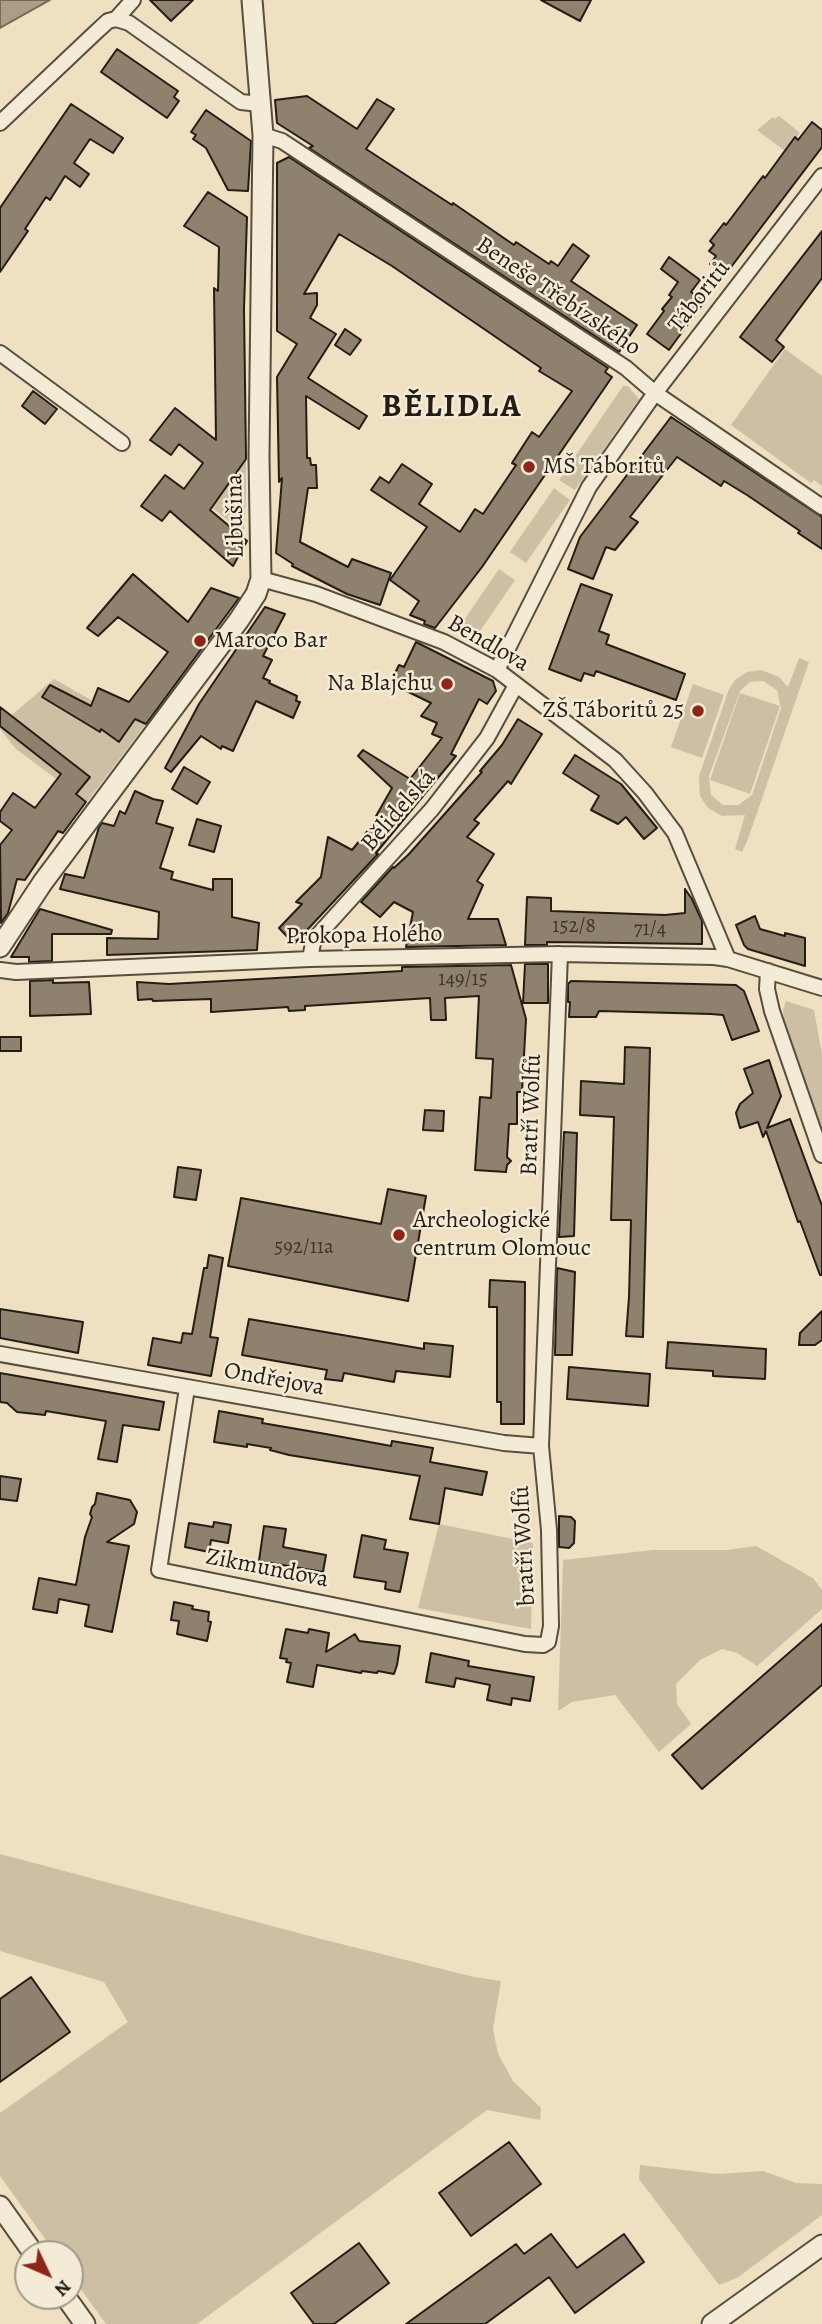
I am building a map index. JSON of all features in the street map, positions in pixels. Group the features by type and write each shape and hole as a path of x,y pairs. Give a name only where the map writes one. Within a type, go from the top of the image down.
{"street":[{"path":"116,19 133,0"},
{"name":"Libušina","path":"0,947 43,882 239,620 256,594 261,579 259,456 263,135 252,0"},
{"path":"0,123 108,21 116,19 129,23 241,102 260,104"},
{"name":"Beneše Třebízského","path":"263,135 282,141 626,369 655,393 822,507"},
{"name":"Táboritů","path":"497,670 589,487 655,393 822,176"},
{"path":"0,353 122,443"},
{"name":"Bendlova","path":"261,579 304,590 444,642 497,670 615,760 676,833 729,958"},
{"name":"Bělidelská","path":"310,959 313,943 319,934 432,809 487,738 516,685"},
{"name":"Prokopa Holého","path":"0,970 16,972 310,959 560,954 729,958 822,988"},
{"name":"Bratří Wolfů","path":"541,1446 560,954"},
{"path":"768,971 767,989 772,1011 822,1155"},
{"name":"Ondřejova","path":"0,1354 504,1443 541,1446"},
{"name":"Zikmundova","path":"187,1388 159,1570 525,1644 548,1642"},
{"name":"bratří Wolfů","path":"541,1446 549,1530 551,1626 548,1642"},
{"path":"0,2206 24,2240"},
{"path":"712,2324 822,2245"}],"shaded area":[{"path":"0,0 50,0 0,28"},
{"path":"779,116 800,133 785,151 757,130 773,117 775,119"},
{"path":"785,349 822,376 822,486 814,480 811,483 731,425"},
{"path":"623,386 628,386 639,399 575,490 559,480"},
{"path":"246,459 246,495 244,532 212,508"},
{"path":"554,488 570,500 526,563 510,552"},
{"path":"499,569 515,580 478,634 474,635 460,626"},
{"path":"799,658 809,662 742,852 735,849 745,815 722,816 708,808 700,796 699,776 729,689 735,680 747,672 761,670 779,677 788,687","holes":["763,681 777,690 781,708 752,795 738,805 723,805 711,795 709,776 740,691 750,682"]},
{"path":"54,679 93,701 146,724 87,802 16,749 0,729 0,725"},
{"path":"693,684 724,695 702,758 671,747"},
{"path":"740,693 780,706 750,794 710,780"},
{"path":"786,1001 814,1010 822,1054 822,1128 784,1019"},
{"path":"439,1524 533,1543 531,1629 418,1608"},
{"path":"756,1546 813,1578 822,1590 822,1609 757,1666 737,1653 722,1649 700,1660 676,1684 677,1704 691,1724 659,1752 615,1695 572,1702 558,1711 563,1560 653,1550 727,1550"},
{"path":"0,1854 321,1939 474,1977 501,1981 493,2029 498,2054 513,2081 541,2108 540,2120 487,2110 197,2324 106,2324 84,2293 84,2240 46,2240 0,2176 0,2113 128,2022 104,1982 0,1951"},
{"path":"640,2165 717,2174 763,2171 796,2183 822,2184 822,2215 737,2278 719,2285 639,2179"}],"building":[{"path":"150,0 193,0 171,21"},
{"path":"541,0 591,0 580,21"},
{"path":"117,49 178,91 174,97 179,101 167,118 101,72"},
{"path":"307,96 357,129 377,99 394,109 366,149 514,245 516,242 549,264 551,261 558,266 573,244 589,256 571,281 637,325 619,352 309,148 313,146 277,123 275,100"},
{"path":"71,104 123,138 113,153 90,139 74,163 89,174 80,187 65,176 50,200 46,197 25,229 28,231 0,272 0,208"},
{"path":"206,110 251,141 248,191 228,190 206,148 193,139 196,135 191,132"},
{"path":"812,122 822,130 822,147 725,275 710,264 716,256 709,251 714,245 710,241 724,223 726,225 763,176 765,178 795,137 798,140"},
{"path":"289,157 608,368 605,372 612,377 482,567 435,628 410,615 419,601 390,580 427,527 371,490 380,477 389,483 402,464 432,484 419,504 460,532 475,509 483,514 516,465 512,463 532,432 539,437 572,391 539,371 541,368 392,266 339,234 304,294 317,293 317,305 310,318 336,334 308,378 367,416 359,429 306,396 307,458 310,458 311,465 316,465 317,488 308,488 300,542 348,567 352,559 391,573 380,605 347,594 292,566 293,564 276,553 282,478 279,482 277,377 297,344 277,331 277,163"},
{"path":"208,192 247,217 244,308 246,459 210,510 247,541 233,566 170,511 162,521 141,506 165,475 184,489 203,463 179,444 171,455 150,440 175,408 216,440 214,288 218,291 219,247 184,226"},
{"path":"822,231 822,278 776,340 784,347 772,362 740,337"},
{"path":"669,257 700,280 691,292 704,302 669,350 647,334 664,311 662,309 672,297 669,295 678,282 661,269"},
{"path":"345,329 361,340 350,355 335,345"},
{"path":"33,391 57,409 45,424 22,406"},
{"path":"671,417 822,517 822,549 747,495 724,481 721,486 677,457 630,517 638,522 615,550 606,547 593,579 568,569 580,537"},
{"path":"133,574 188,622 211,588 239,598 146,724 135,719 119,742 101,729 100,732 42,697 50,685 91,706 98,688 129,702 168,652 118,617 98,636 87,628"},
{"path":"581,584 612,595 599,631 609,635 606,644 685,674 676,700 596,671 594,676 584,673 581,681 549,669"},
{"path":"265,607 285,614 263,656 272,660 263,678 297,696 296,701 300,702 293,718 256,701 233,751 222,746 221,749 201,736 171,772 165,768 199,704"},
{"path":"416,642 493,681 496,691 487,704 479,699 451,754 456,756 376,853 378,854 294,944 279,928 302,904 296,902 321,877 328,837 352,850 379,817 376,816 392,788 358,756 363,750 410,779 442,738 432,734 437,723 421,716 431,703 390,683 399,665 404,667"},
{"path":"0,707 90,777 76,794 86,802 63,833 58,831 25,880 17,879 8,913 1,923 0,845 12,830 0,821 0,812 13,793 35,808 61,774 0,726"},
{"path":"518,719 542,734 511,784 508,781 474,820 479,823 467,837 494,854 477,881 483,885 468,919 498,919 506,945 406,947 413,912 394,902 380,917 361,902 393,867 409,854 482,772 480,771 502,745"},
{"path":"575,755 621,784 657,828 644,839 626,817 618,824 591,810 599,796 563,773"},
{"path":"184,767 210,782 197,804 172,789"},
{"path":"135,791 163,801 156,823 173,828 160,868 173,872 171,879 213,890 213,879 232,879 232,917 259,923 257,950 107,955 107,938 158,939 159,912 60,889 65,874 84,878 99,827 102,823 114,826 120,811 125,814"},
{"path":"197,819 221,826 214,852 189,845"},
{"path":"685,889 702,921 702,944 547,942 547,945 525,945 527,897 551,898 551,911 665,915 685,913"},
{"path":"40,909 112,930 111,934 52,934 52,961 29,962 29,957 11,957"},
{"path":"755,916 760,929 805,938 805,966 748,949 744,945 736,925"},
{"path":"525,964 548,964 548,1003 523,1003"},
{"path":"511,965 526,1019 522,1092 517,1092 517,1124 509,1124 507,1157 511,1161 506,1172 475,1170 480,1097 491,1098 493,1059 476,1058 479,996 445,998 446,1020 431,1020 430,998 305,1006 305,1010 289,1011 288,1007 211,1012 211,999 138,1000 137,982 169,984 402,971 402,967"},
{"path":"53,980 53,983 89,982 91,1014 30,1016 30,981"},
{"path":"571,981 736,985 744,991 759,1031 732,1040 723,1015 711,1014 599,1011 596,1017 569,1017 568,984"},
{"path":"0,1037 21,1037 21,1051 0,1051"},
{"path":"625,1047 650,1048 643,1337 626,1336 631,1220 611,1220 614,1117 580,1115 581,1081 624,1084"},
{"path":"769,1060 781,1096 767,1128 790,1119 822,1206 822,1275 800,1221 798,1222 766,1131 763,1137 758,1122 740,1128 736,1113 740,1104 753,1093 744,1069"},
{"path":"425,1110 444,1111 443,1131 423,1130"},
{"path":"564,1132 577,1133 574,1236 559,1237"},
{"path":"178,1167 201,1170 196,1200 174,1197"},
{"path":"388,1189 426,1196 408,1301 228,1266 241,1198 381,1224"},
{"path":"209,1255 223,1258 210,1337 218,1338 211,1376 148,1365 153,1338 181,1343 183,1333 192,1334 204,1268 207,1268"},
{"path":"557,1268 575,1272 572,1355 555,1355"},
{"path":"490,1280 525,1282 524,1424 501,1424 501,1402 497,1402 497,1307 489,1307"},
{"path":"0,1309 83,1322 78,1353 0,1338"},
{"path":"822,1311 822,1340 815,1345 799,1345 800,1333"},
{"path":"249,1319 424,1349 424,1343 453,1346 450,1377 396,1371 394,1382 344,1373 342,1381 325,1379 327,1370 242,1355"},
{"path":"668,1342 766,1349 765,1379 713,1376 713,1371 666,1368"},
{"path":"569,1367 650,1374 648,1406 567,1399"},
{"path":"0,1373 164,1402 159,1430 123,1425 117,1462 98,1459 106,1421 46,1411 45,1415 17,1412 7,1403 0,1402"},
{"path":"219,1411 263,1419 262,1423 391,1446 392,1441 433,1448 430,1462 487,1472 482,1495 445,1488 439,1524 410,1519 420,1476 289,1455 270,1450 271,1448 247,1444 247,1447 214,1442"},
{"path":"0,1476 21,1479 17,1501 0,1499"},
{"path":"97,1493 130,1500 137,1512 134,1524 107,1542 129,1546 112,1632 85,1626 89,1605 59,1599 57,1613 33,1609 39,1578 76,1585 85,1537 92,1517 90,1514"},
{"path":"559,1516 571,1517 575,1521 574,1543 569,1548 559,1547"},
{"path":"214,1522 231,1525 228,1543 211,1540 209,1552 185,1547 189,1523 213,1527"},
{"path":"264,1526 286,1529 283,1547 326,1555 323,1572 259,1561"},
{"path":"362,1535 386,1540 384,1549 408,1553 400,1592 385,1589 386,1582 354,1577"},
{"path":"174,1602 209,1612 208,1621 211,1622 207,1641 177,1634 179,1621 171,1620"},
{"path":"822,1624 822,1685 702,1789 672,1755"},
{"path":"286,1629 308,1633 309,1629 329,1633 326,1652 355,1634 359,1641 400,1646 394,1674 378,1671 361,1673 317,1665 313,1687 287,1682 291,1663 280,1658"},
{"path":"431,1653 469,1661 468,1666 534,1677 530,1701 512,1698 511,1705 487,1700 490,1685 456,1678 454,1687 426,1682"},
{"path":"31,1977 70,2032 0,2082 0,1999"},
{"path":"509,2142 541,2184 471,2236 439,2193"},
{"path":"551,2234 577,2268 624,2234 644,2262 575,2313 549,2277 485,2324 406,2324 516,2244 524,2254"},
{"path":"359,2243 389,2283 334,2324 314,2324 291,2293"}],"place":[{"name":"MŠ Táboritů","path":"529,467"},
{"name":"Maroco Bar","path":"200,641"},
{"name":"Na Blajchu","path":"447,684"},
{"name":"ZŠ Táboritů 25","path":"698,711"},
{"name":"Archeologické centrum Olomouc","path":"399,1235"}],"district":[{"name":"BĚLIDLA","path":"452,408"}]}
